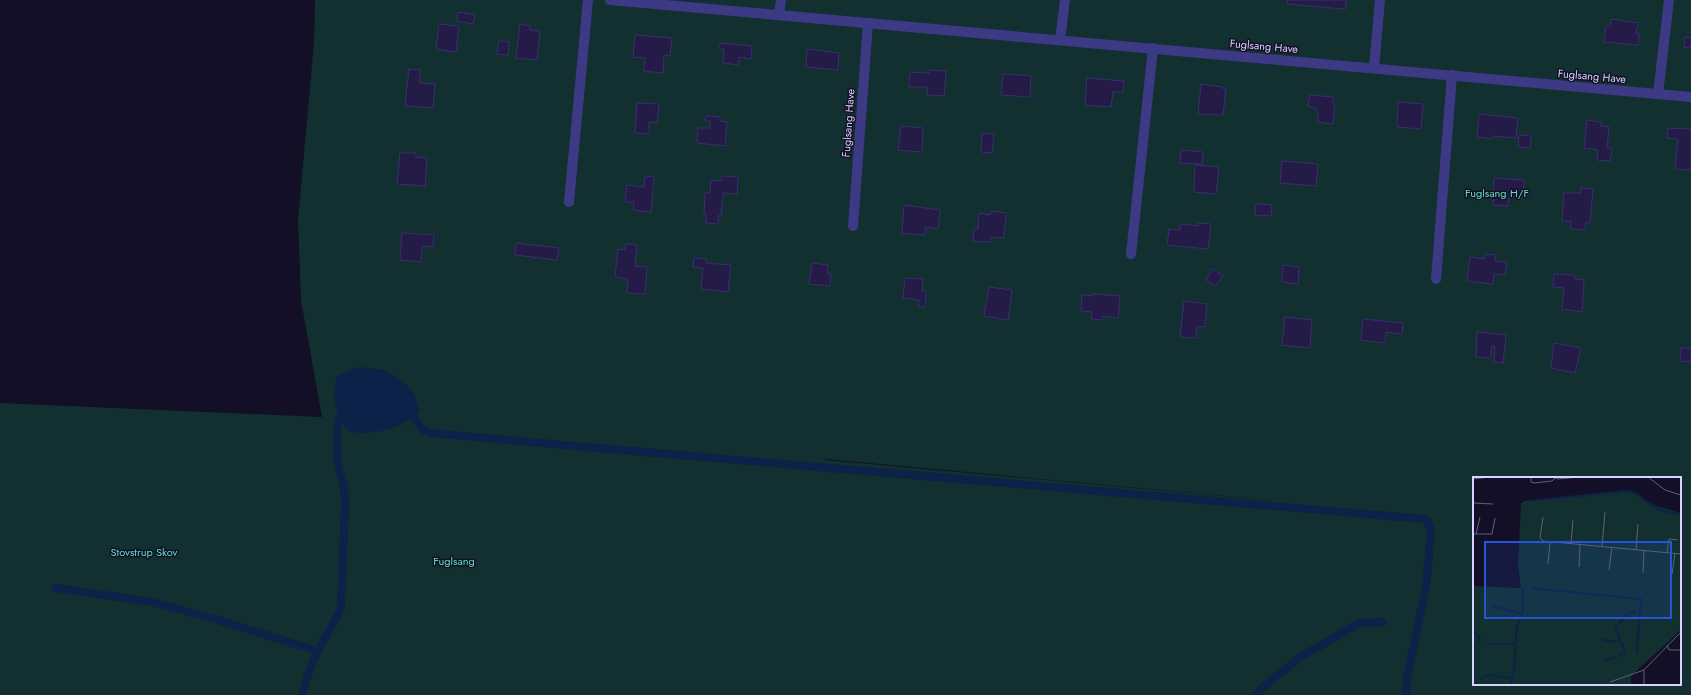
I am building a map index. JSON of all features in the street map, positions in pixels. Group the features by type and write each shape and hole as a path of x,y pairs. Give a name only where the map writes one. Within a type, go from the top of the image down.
{"street":[{"path":"569,202 588,0"},
{"name":"Fuglsang Have","path":"610,0 1691,97"},
{"path":"779,15 781,0"},
{"path":"1060,40 1065,0"},
{"path":"1374,68 1380,0"},
{"path":"1658,94 1670,0"},
{"name":"Fuglsang Have","path":"853,226 868,23"},
{"path":"1131,254 1153,48"},
{"path":"1436,279 1452,75"}],"green space":[{"path":"315,0 1691,0 1691,695 0,695 0,403 322,417 301,300 298,220 314,43","holes":["825,459 1322,505 825,460"]}],"water":[{"path":"360,367 384,370 397,377 413,391 420,410 408,421 381,431 362,433 347,429 341,422 336,408 334,387 338,375"}],"building":[{"path":"1288,0 1346,0 1345,9 1287,4"},
{"path":"458,12 475,15 473,24 457,21"},
{"path":"1611,19 1638,23 1636,34 1639,34 1638,45 1604,42 1606,26 1610,27"},
{"path":"439,24 459,26 456,52 436,49"},
{"path":"520,24 530,26 530,30 540,31 537,60 516,58"},
{"path":"635,35 672,38 670,56 664,55 663,73 644,71 645,58 633,57"},
{"path":"1685,37 1691,38 1691,48 1684,47"},
{"path":"499,41 509,42 508,55 497,54"},
{"path":"719,43 752,46 751,59 739,57 738,65 723,63 724,49 719,49"},
{"path":"807,49 839,53 838,70 806,67"},
{"path":"409,69 420,70 420,83 435,84 433,108 405,106"},
{"path":"929,70 946,71 944,96 927,95 928,87 909,87 910,72 929,73"},
{"path":"1003,74 1031,76 1030,97 1001,95"},
{"path":"1087,78 1124,81 1123,92 1113,92 1111,107 1085,105"},
{"path":"1201,84 1226,89 1223,115 1198,114"},
{"path":"1310,95 1333,97 1333,105 1335,105 1333,124 1318,122 1318,113 1314,107 1308,106"},
{"path":"1398,102 1423,104 1421,129 1397,127"},
{"path":"637,103 659,104 657,123 649,122 649,134 635,133"},
{"path":"1479,114 1518,118 1516,138 1493,136 1492,139 1477,137"},
{"path":"706,116 720,117 720,121 727,122 725,146 697,143 698,128 710,128 710,121 705,121"},
{"path":"1587,120 1601,122 1601,126 1609,127 1607,148 1612,149 1610,161 1597,160 1598,150 1584,148"},
{"path":"901,126 923,128 922,152 898,150"},
{"path":"1668,128 1691,129 1690,170 1675,169 1678,139 1667,138"},
{"path":"982,133 994,134 992,153 981,152"},
{"path":"1519,135 1531,136 1530,148 1518,147"},
{"path":"1181,150 1203,152 1202,164 1180,163"},
{"path":"400,153 416,153 416,157 427,158 425,186 397,184"},
{"path":"1282,161 1318,164 1316,186 1280,183"},
{"path":"1195,165 1219,167 1216,194 1194,192"},
{"path":"645,176 654,177 651,212 633,210 634,202 625,202 627,185 644,187"},
{"path":"722,176 738,177 737,194 723,193 721,216 719,215 718,224 706,223 706,214 704,214 705,193 710,193 711,180 722,181"},
{"path":"1494,178 1524,180 1523,197 1509,197 1508,206 1493,205"},
{"path":"1581,188 1593,189 1590,223 1586,222 1585,230 1571,229 1571,221 1562,221 1564,193 1581,193"},
{"path":"1256,204 1272,205 1271,216 1255,215"},
{"path":"904,205 940,210 938,229 925,227 925,235 902,233"},
{"path":"991,211 1006,213 1004,238 991,237 990,242 973,241 974,229 978,229 979,213 990,215"},
{"path":"1198,223 1211,224 1208,249 1167,245 1169,229 1180,230 1181,224 1198,226"},
{"path":"402,233 434,235 433,247 422,246 421,262 400,260"},
{"path":"516,243 559,248 557,260 515,255"},
{"path":"626,244 637,245 635,266 647,267 645,294 627,293 628,279 615,277 618,249 625,250"},
{"path":"1485,254 1496,255 1495,261 1507,262 1505,275 1494,274 1493,284 1467,281 1470,257 1484,259"},
{"path":"694,258 706,259 706,263 731,265 728,292 701,289 703,268 693,267"},
{"path":"812,263 828,265 827,274 831,274 830,286 809,284"},
{"path":"1283,265 1299,267 1298,284 1282,282"},
{"path":"1213,269 1223,276 1216,286 1206,280"},
{"path":"1554,274 1575,275 1575,279 1584,280 1582,312 1562,309 1564,288 1553,287"},
{"path":"905,278 923,279 922,291 926,291 925,307 919,307 919,300 903,298"},
{"path":"989,287 1012,290 1008,320 984,316"},
{"path":"1093,294 1120,296 1118,318 1102,316 1102,320 1091,319 1092,312 1081,311 1082,295 1093,296"},
{"path":"1184,301 1207,304 1205,327 1197,326 1196,338 1180,337"},
{"path":"1285,317 1312,320 1310,348 1282,345"},
{"path":"1363,319 1403,323 1402,334 1386,332 1385,343 1361,340"},
{"path":"1477,332 1506,335 1503,363 1494,362 1495,346 1492,346 1490,358 1476,357"},
{"path":"1554,343 1581,348 1575,373 1551,368"},
{"path":"1681,348 1691,348 1691,362 1680,361"}],"waterway":[{"path":"414,417 422,429 430,433 1424,519 1428,522 1431,531 1426,587 1407,678 1406,695"},
{"path":"302,695 315,656 336,619 341,607 345,504 344,485 338,465 337,432 339,419"},
{"path":"56,588 152,602 208,617 318,651"},
{"path":"1256,695 1262,688 1299,658 1359,623 1383,622"}],"park label":[{"name":"Fuglsang H/F","path":"1497,193"},
{"name":"Stovstrup Skov","path":"144,552"},
{"name":"Fuglsang","path":"454,561"}]}
